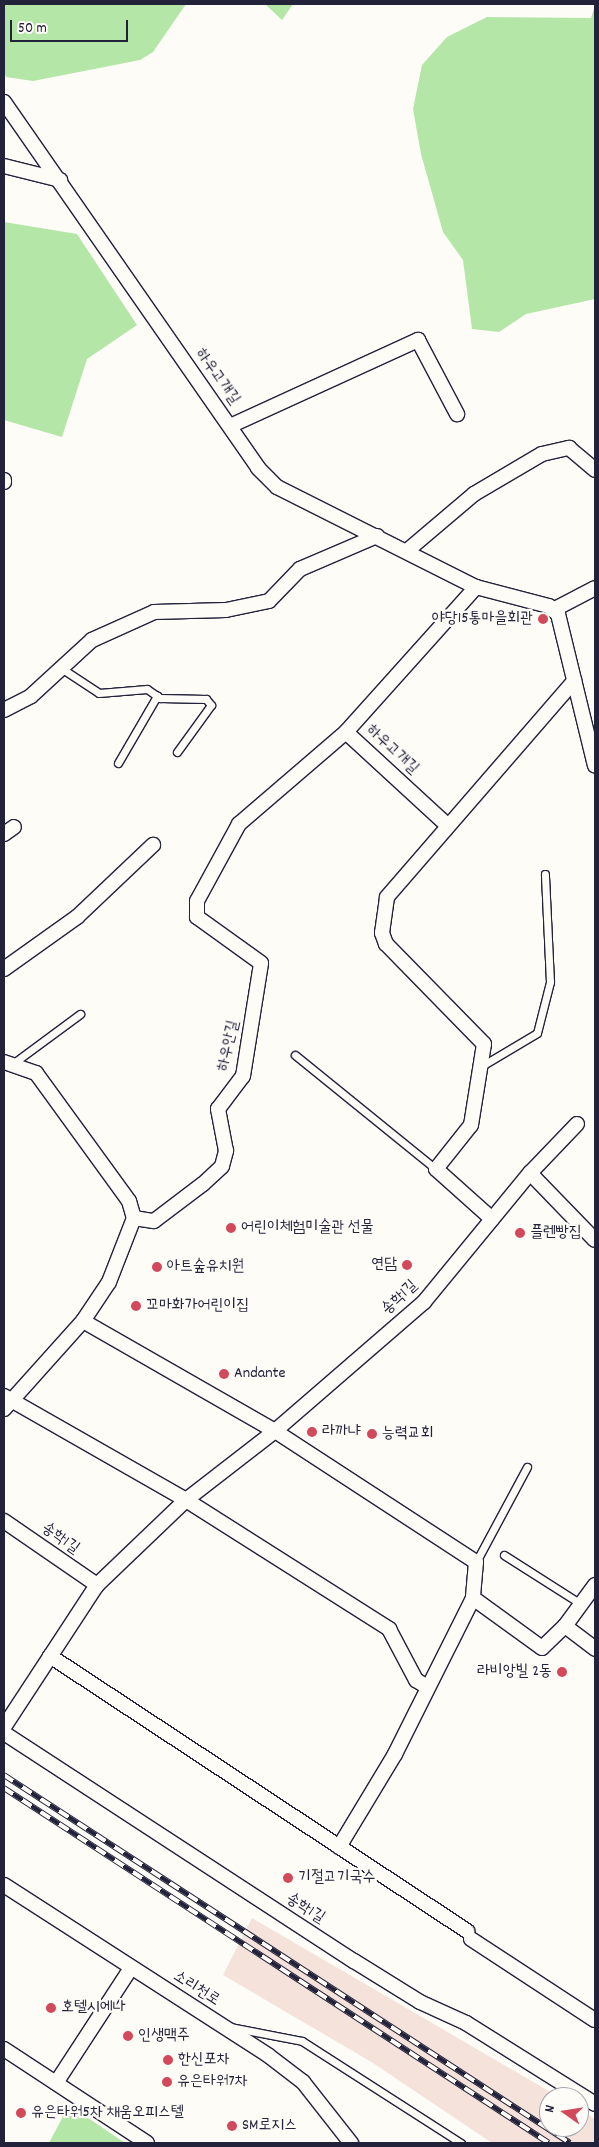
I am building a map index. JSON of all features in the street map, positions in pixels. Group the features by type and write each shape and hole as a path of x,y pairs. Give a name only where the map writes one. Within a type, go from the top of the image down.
{"street":[{"name":"하우고개길","path":"4,102 230,426 277,487 298,501 408,550 476,587 553,610"},
{"path":"4,166 60,180"},
{"path":"230,426 418,340 457,414"},
{"path":"408,550 474,494 542,454 569,448 595,470"},
{"path":"4,710 31,696 92,640 154,612 226,610 268,601 300,569 377,536"},
{"name":"하우고개길","path":"447,825 346,732 476,587"},
{"path":"595,588 553,610 558,614 595,766"},
{"path":"492,1219 436,1169 471,1126 484,1044 386,944 382,933 387,897 447,825 574,681"},
{"name":"하우안길","path":"134,1218 154,1221 174,1209 222,1166 226,1151 218,1109 243,1076 261,963 197,917 197,901 210,870 239,824 346,732"},
{"path":"4,968 77,917 153,845"},
{"path":"9,1062 36,1073 129,1201 134,1218 108,1282 83,1321 6,1402 186,1500 390,1629 416,1680 427,1687"},
{"name":"송학1길","path":"4,1727 97,1585 186,1500 275,1431 424,1302 530,1173 577,1124"},
{"path":"530,1173 595,1240"},
{"path":"83,1321 275,1431 476,1562 473,1598 427,1687 396,1754 339,1847"},
{"name":"송학1길","path":"4,1521 97,1585"},
{"path":"473,1598 542,1648 565,1626 595,1585"},
{"path":"565,1626 595,1650"},
{"path":"50,1656 339,1847 595,2020"},
{"name":"송학1길","path":"4,1733 362,1966 420,2002 466,2023 595,2104"},
{"name":"소리천로","path":"4,1885 303,2082 351,2143"},
{"path":"56,2083 130,1968"},
{"path":"4,2050 147,2143"}],"lane":[{"path":"61,668 99,693 147,689 157,696 206,699 211,705 177,752"},
{"path":"118,763 157,696"},
{"path":"480,1067 537,1033 550,982 545,874"},
{"path":"9,1062 80,1014"},
{"path":"295,1056 436,1169"},
{"path":"476,1562 527,1467"},
{"path":"504,1555 581,1604"},
{"path":"219,2025 302,2041 461,2143"}],"shaded area":[{"path":"252,1918 542,2087 539,2087 539,2137 589,2137 589,2115 595,2119 595,2143 492,2143 373,2063 223,1975"}],"green space":[{"path":"4,4 186,4 153,52 140,60 33,81 6,77 4,71"},
{"path":"265,4 293,4 282,20"},
{"path":"595,5 595,299 526,314 499,332 472,329 463,260 443,232 421,154 413,109 422,65 447,37 487,17 591,18"},
{"path":"4,222 77,234 137,325 87,359 62,437 4,420"},
{"path":"69,2105 125,2143 49,2143"}],"railway":[{"path":"4,1775 570,2143"},
{"path":"4,1788 549,2143"}],"place":[{"name":"야당15통마을회관","path":"543,619"},
{"name":"어린이체험미술관 선물","path":"231,1228"},
{"name":"플렌빵집","path":"520,1233"},
{"name":"연담","path":"407,1265"},
{"name":"아트숲유치원","path":"157,1267"},
{"name":"꼬마화가어린이집","path":"136,1306"},
{"name":"Andante","path":"224,1374"},
{"name":"라까냐","path":"312,1432"},
{"name":"능력교회","path":"372,1434"},
{"name":"라비앙빌 2동","path":"562,1672"},
{"name":"기절고기국수","path":"288,1878"},
{"name":"호텔시에나","path":"51,2008"},
{"name":"인생맥주","path":"128,2036"},
{"name":"한신포차","path":"168,2060"},
{"name":"유은타워7차","path":"167,2082"},
{"name":"유은타워5차 채움오피스텔","path":"21,2113"},
{"name":"SM로지스","path":"232,2126"}]}
